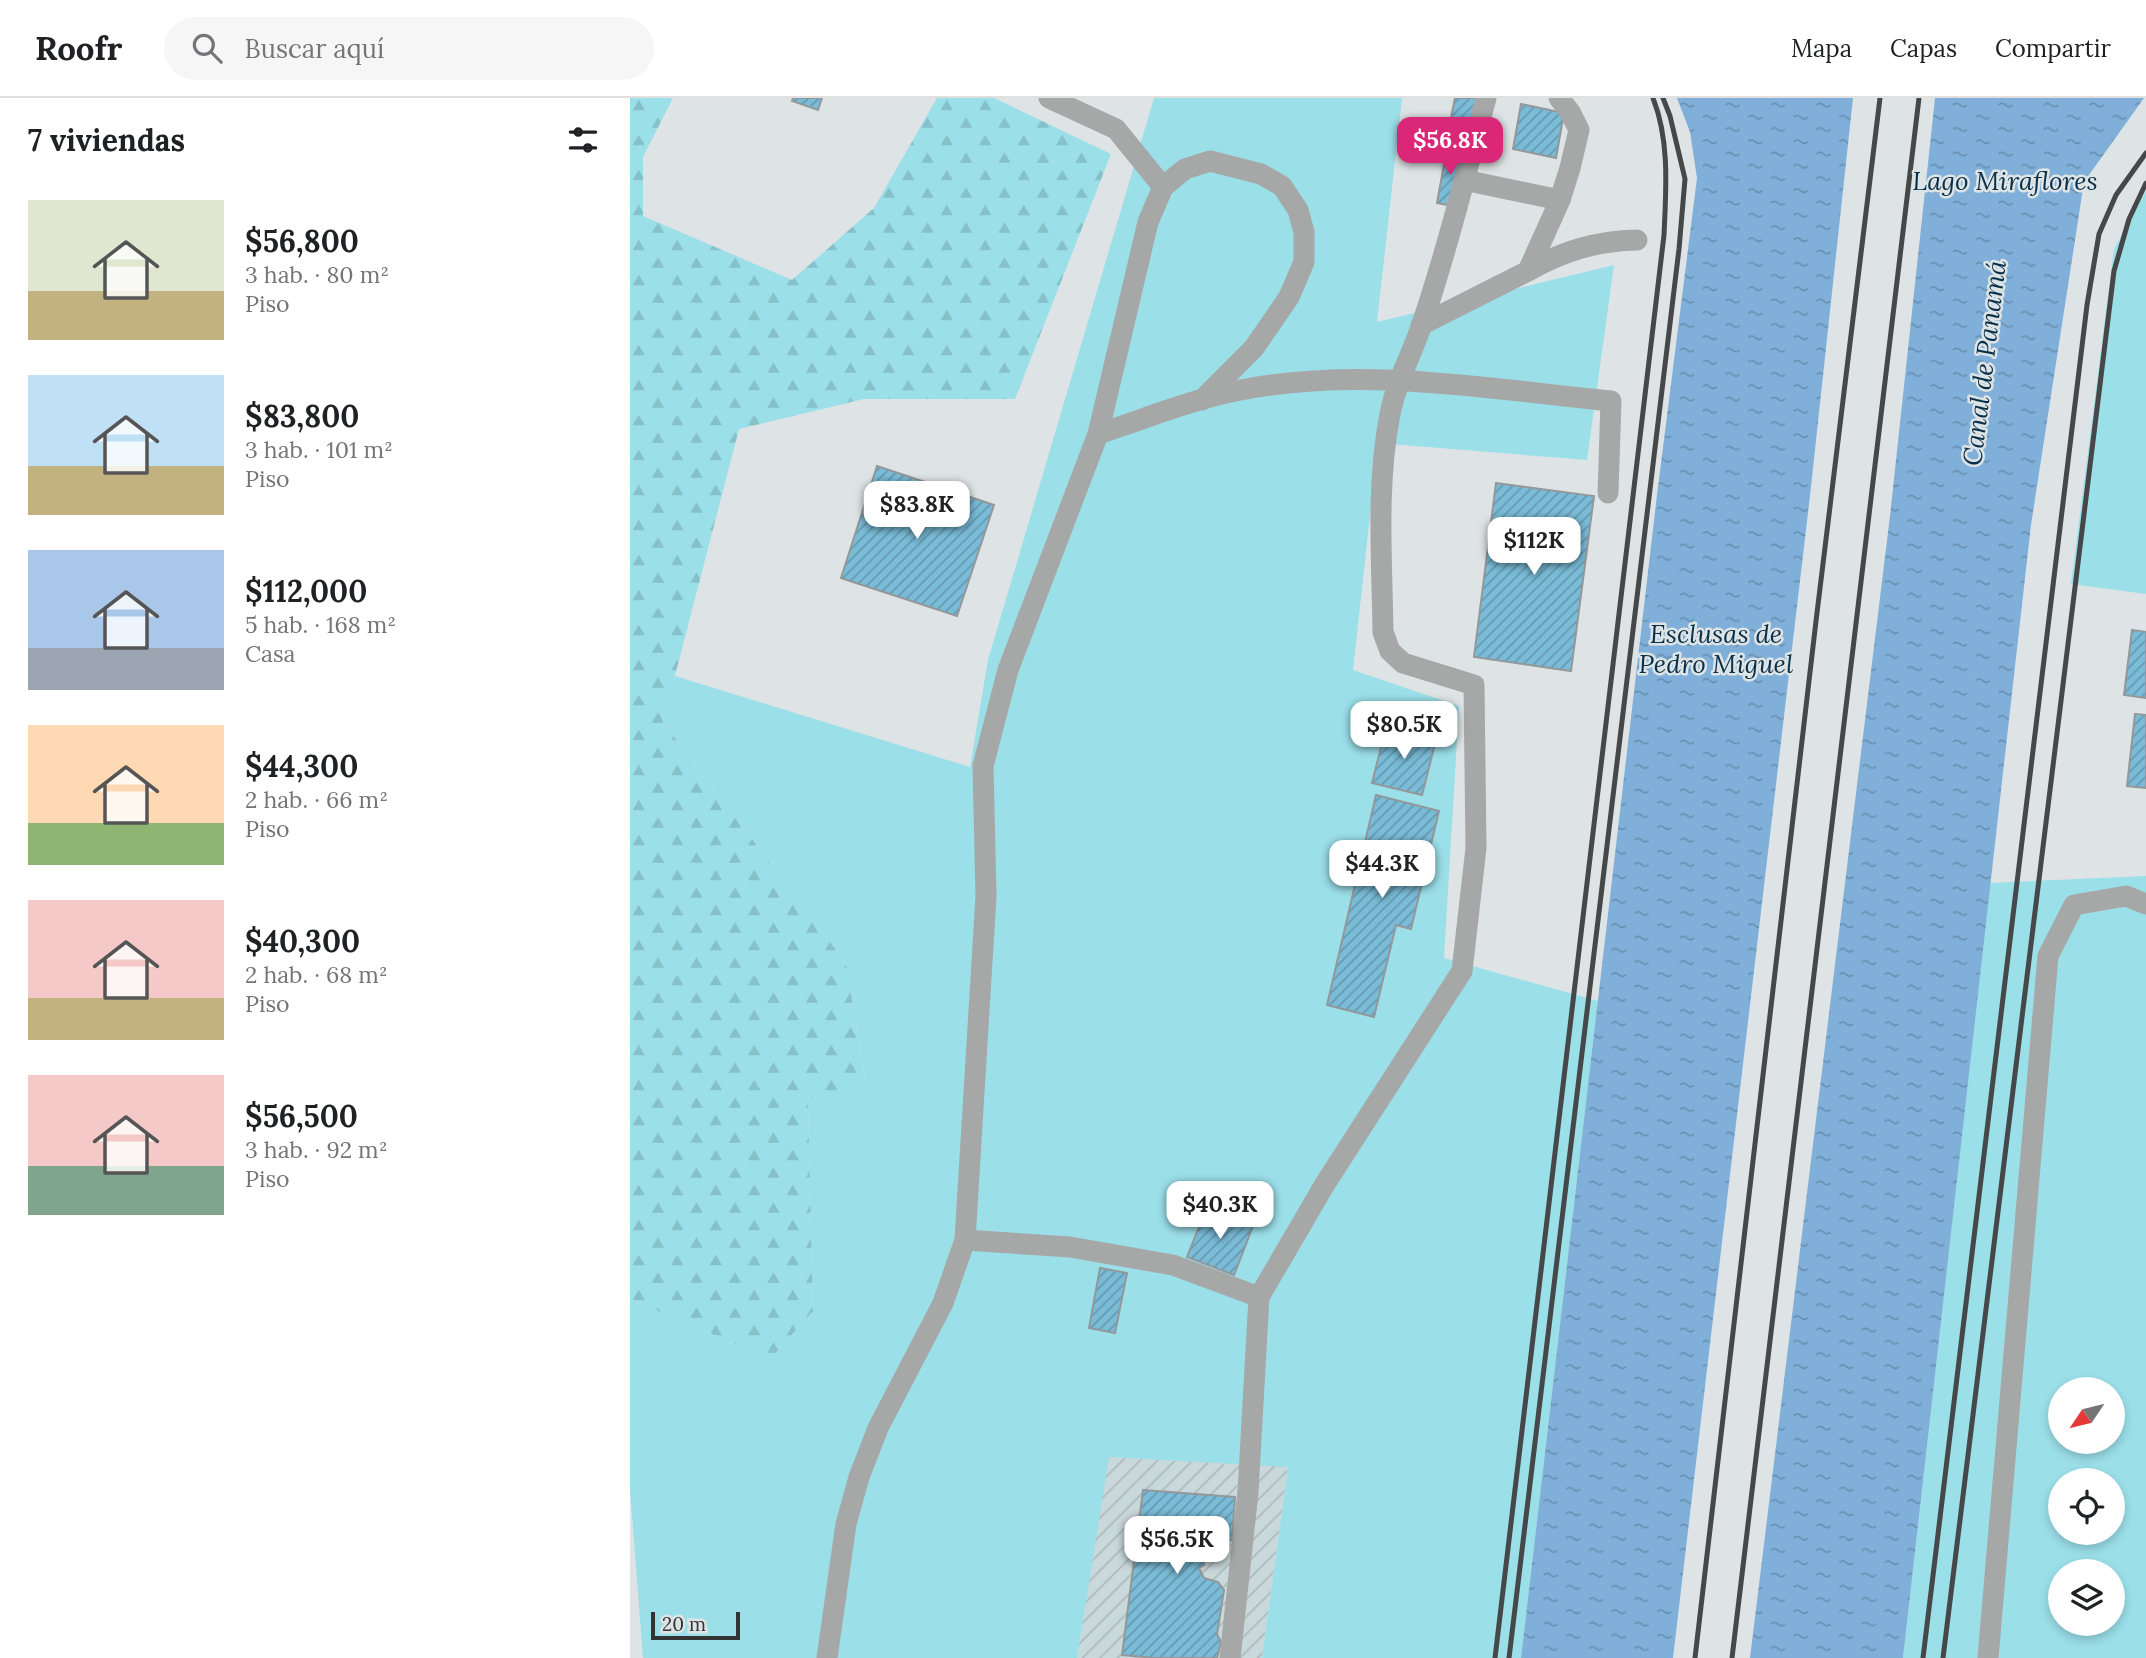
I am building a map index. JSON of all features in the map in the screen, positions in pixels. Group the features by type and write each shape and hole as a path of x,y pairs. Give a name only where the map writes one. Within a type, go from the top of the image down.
{"lane":[{"path":"1049,98 1116,129 1163,187"},
{"path":"1230,1658 1248,1492 1259,1297 1325,1184 1462,971 1476,848 1474,685 1404,663 1390,651 1383,632 1381,469 1390,412 1399,380 1421,325 1486,98"},
{"path":"1528,271 1560,200 1579,130 1559,98"},
{"path":"827,1658 846,1524 859,1477 878,1428 943,1303 965,1240 986,896 983,766 1008,670 1098,434 1148,222 1163,187 1185,169 1210,161 1261,174 1282,186 1298,210 1304,232 1304,262 1289,297 1254,348 1202,400"},
{"path":"1464,180 1560,200"},
{"path":"1421,325 1553,257 1580,247 1609,241 1637,240"},
{"path":"1098,434 1241,390 1367,378 1611,401 1608,493"},
{"path":"1988,1658 2049,956 2074,905 2126,896 2146,904"},
{"path":"965,1240 1070,1247 1173,1265 1259,1297"}],"shaded area":[{"path":"1108,1457 1288,1466 1262,1658 1077,1658"}],"green space":[{"path":"630,98 673,98 643,157 643,216 792,280 874,208 937,98 994,98 1111,154 1015,399 864,399 739,429 663,722 846,963 866,1085 808,1100 813,1311 770,1359 630,1299"},
{"path":"1154,98 1402,98 1377,322 1614,265 1587,460 1378,443 1353,670 1459,706 1444,958 1598,1001 1521,1658 1262,1658 1288,1467 1109,1457 1077,1658 643,1658 630,1489 630,1299 770,1359 813,1311 808,1100 866,1084 846,963 663,722 675,676 970,767 988,660"},
{"path":"2146,191 2146,594 2071,584 2114,249"},
{"path":"2146,876 2146,1658 1903,1658 1990,883"}],"water":[{"name":"Esclusas de Pedro Miguel","path":"1677,98 1853,98 1810,496 1673,1658 1521,1658 1657,495 1697,178 1690,132"},
{"path":"1935,98 2144,98 2084,182 2031,525 1903,1658 1750,1658 1890,516"}],"building":[{"path":"793,98 822,98 818,110 792,101"},
{"path":"1455,98 1480,98 1474,127 1450,122"},
{"path":"1521,104 1564,113 1556,158 1513,149"},
{"path":"1447,148 1464,152 1453,206 1437,203"},
{"path":"877,466 994,505 957,616 841,578"},
{"path":"1496,483 1594,496 1571,671 1474,657"},
{"path":"2132,630 2146,632 2146,698 2124,695"},
{"path":"2135,714 2146,715 2146,788 2127,786"},
{"path":"1386,727 1436,740 1422,795 1372,783"},
{"path":"1376,795 1439,811 1411,929 1396,925 1374,1017 1327,1005"},
{"path":"1207,1207 1253,1226 1234,1275 1187,1257"},
{"path":"1100,1268 1127,1273 1115,1333 1089,1328"},
{"path":"1143,1490 1235,1497 1232,1540 1222,1542 1203,1555 1204,1565 1199,1568 1204,1578 1218,1582 1224,1590 1217,1634 1221,1642 1217,1658 1122,1655"}],"railway":[{"path":"1495,1658 1664,235 1664,148 1653,98"},
{"path":"1509,1658 1679,249 1685,179 1663,98"},
{"path":"1695,1658 1880,98"},
{"path":"1732,1658 1919,98"},
{"path":"1923,1658 2087,305 2099,234 2116,195 2146,153"},
{"path":"1943,1658 2114,271 2129,219 2146,183"}],"water label":[{"name":"Lago Miraflores","path":"2005,180"},
{"name":"Canal de Panamá","path":"1984,363"}]}
